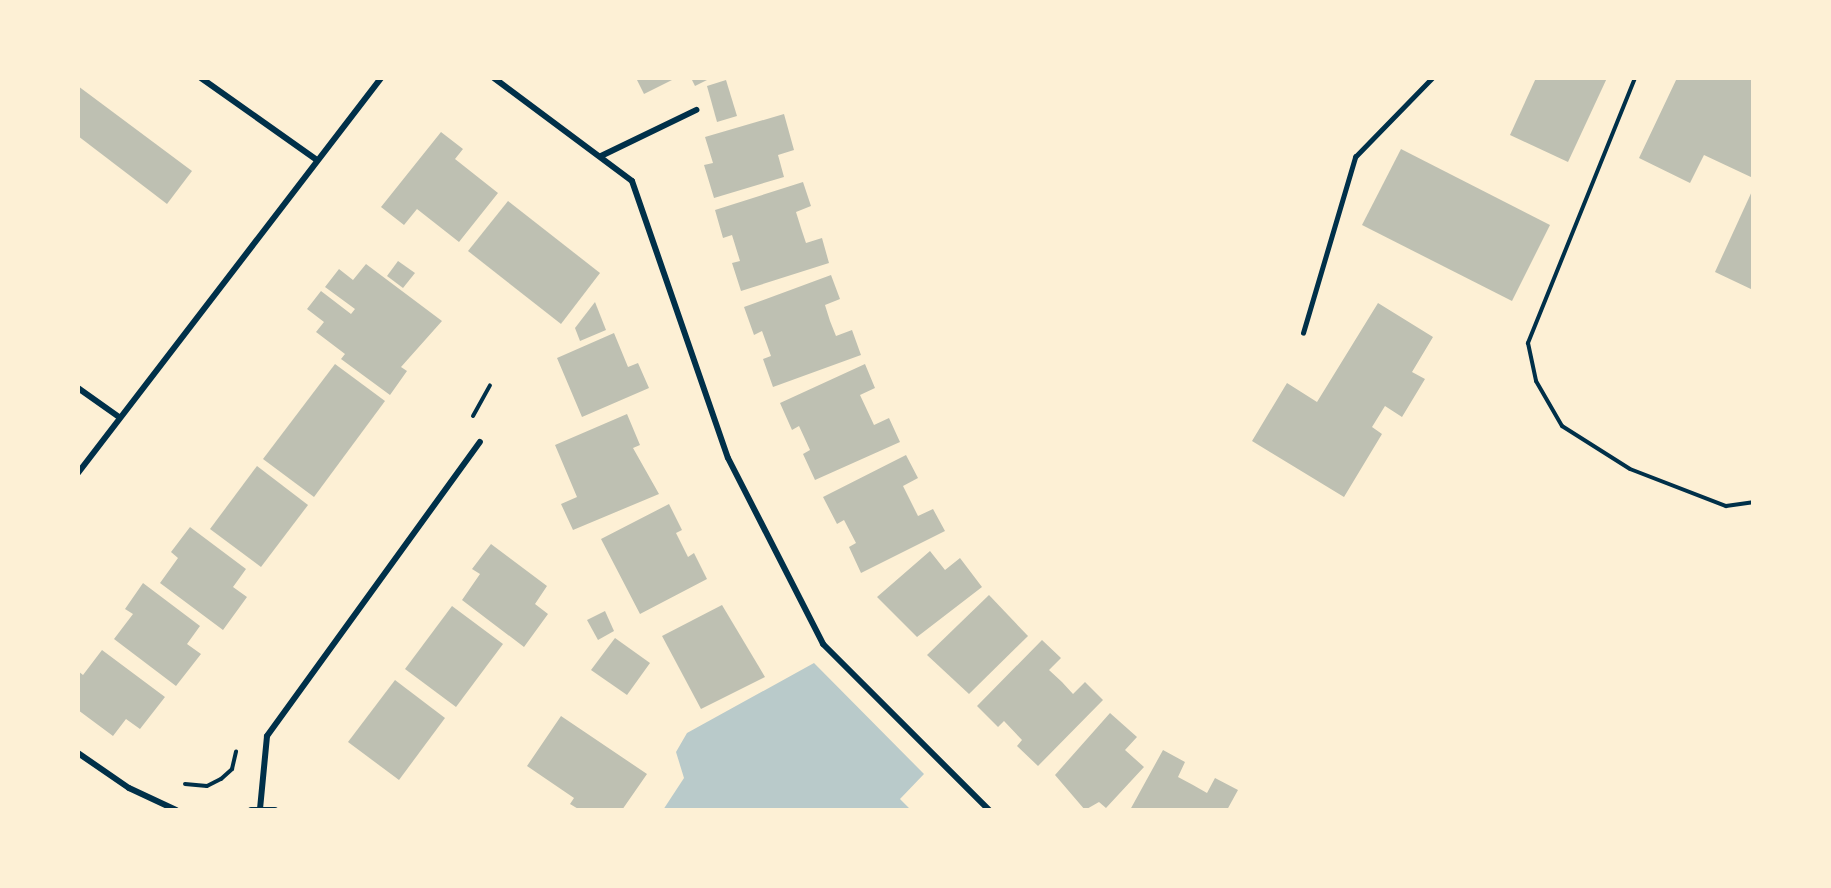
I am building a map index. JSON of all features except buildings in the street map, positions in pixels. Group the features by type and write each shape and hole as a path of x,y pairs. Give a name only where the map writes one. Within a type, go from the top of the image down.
{"street":[{"path":"201,78 317,160"},
{"path":"78,473 381,78"},
{"path":"494,78 601,156 638,190 728,458 823,644 989,810"},
{"path":"601,156 696,110"},
{"path":"78,388 119,417"},
{"path":"260,809 267,736 480,442"},
{"path":"78,753 129,788 176,810"},
{"path":"250,810 275,810"}],"lane":[{"path":"1303,333 1355,157 1432,78"}],"path":[{"path":"1635,78 1528,344 1536,381 1563,426 1630,469 1726,506 1753,502"}],"shaded area":[{"path":"814,663 924,774 900,799 911,810 663,810 684,778 676,752 687,733"}]}
